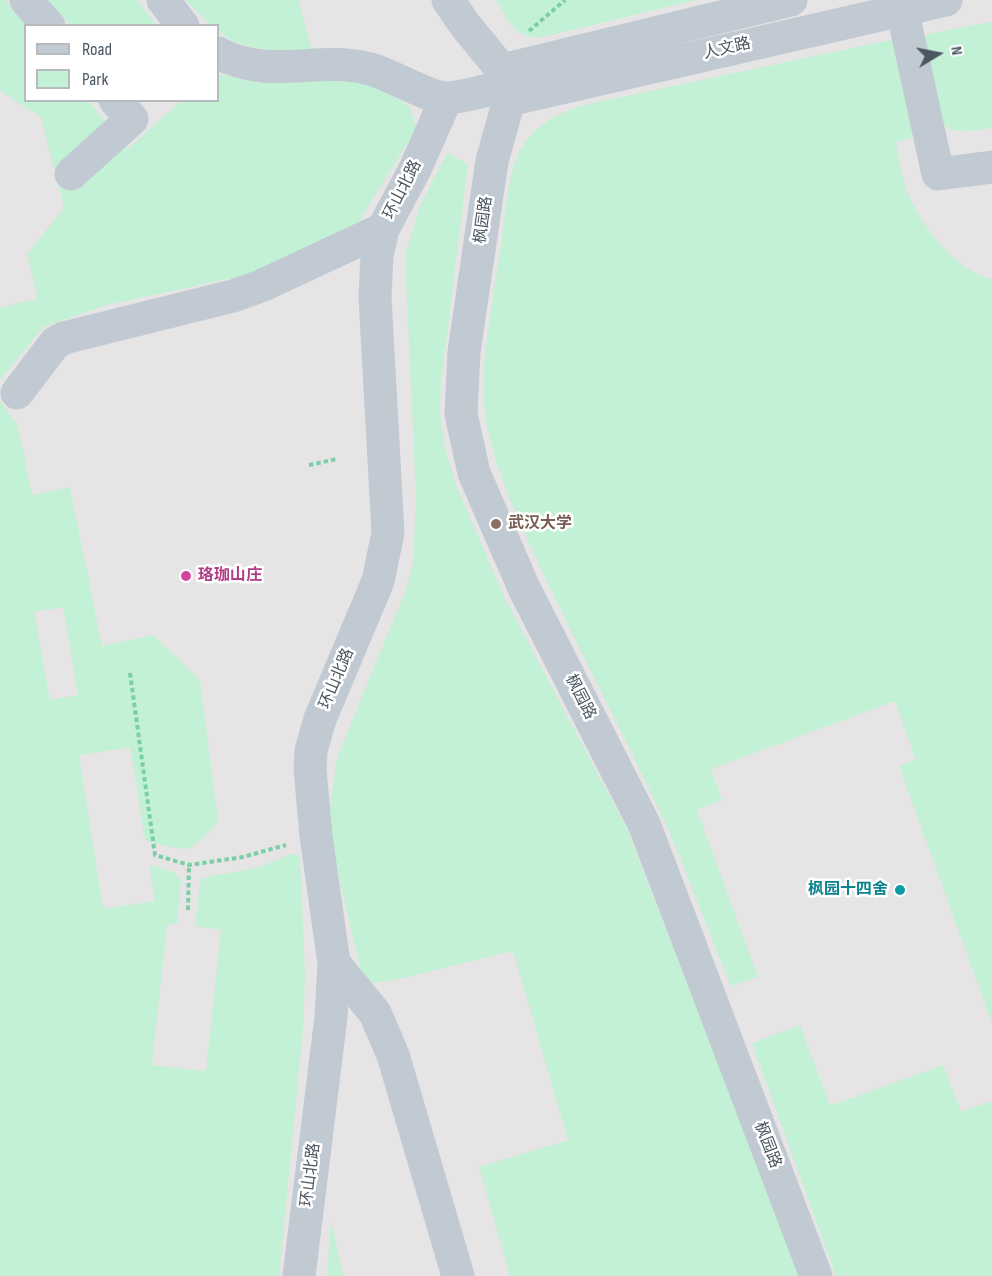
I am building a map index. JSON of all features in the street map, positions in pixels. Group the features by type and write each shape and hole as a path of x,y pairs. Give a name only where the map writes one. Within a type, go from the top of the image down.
{"street":[{"path":"26,0 47,24"},
{"path":"163,0 181,24"},
{"path":"448,0 506,86"},
{"path":"219,54 234,62 258,67 349,65 371,69 446,99 506,86 731,7 791,0"},
{"name":"人文路","path":"506,86 742,45 946,0"},
{"path":"731,7 742,45"},
{"path":"902,9 938,174 992,167"},
{"name":"枫园路","path":"506,86 492,161 464,352 461,414 471,463 487,508 524,588 644,824 816,1276"},
{"name":"环山北路","path":"299,1276 331,1017 334,963 316,836 310,769 311,751 320,719 378,581 388,533 375,280 383,229 415,169 446,99"},
{"path":"71,174 132,119 117,102"},
{"path":"17,393 55,343 64,338 233,296 261,286 383,229"},
{"path":"334,963 375,1013 393,1055 458,1276"}],"path":[{"path":"522,37 565,0"},
{"path":"309,465 338,459"},
{"path":"130,672 155,855 189,865 243,856 316,836"},
{"path":"188,910 189,865"}],"shaded area":[{"name":"武汉大学","path":"0,0 992,0 992,1276 0,1276"}],"green space":[{"path":"0,0 5,0 25,24 24,102 89,102 128,149 180,102 219,102 219,74 239,78 360,79 386,91 410,107 416,129 356,226 251,274 107,305 43,327 0,380 0,308 38,298 27,254 64,208 41,117 0,91"},
{"path":"48,0 137,0 155,24 69,24"},
{"path":"186,0 298,0 313,53 251,47 228,38 219,32 219,24 209,24"},
{"path":"496,0 696,0 539,38 517,31"},
{"path":"992,22 992,128 952,130 941,123 925,37 931,33"},
{"path":"890,40 897,41 914,137 896,142 906,188 919,216 939,243 964,266 992,279 992,1023 899,766 916,760 895,701 711,769 722,800 697,810 758,977 731,986 667,827 517,515 494,454 483,394 489,326 512,173 518,155 527,140 541,126 559,115 584,105"},
{"path":"447,153 468,164 441,382 440,414 445,448 455,483 505,599 627,829 800,1276 510,1276 479,1167 568,1140 513,951 395,980 364,984 332,848 330,808 337,758 407,587 413,564 416,497 405,256 420,206"},
{"path":"0,401 18,426 32,495 70,487 102,646 153,635 200,680 218,822 192,846 179,849 145,840 130,747 79,755 103,909 155,901 149,864 174,873 181,881 177,924 167,924 152,1065 206,1071 221,930 195,926 201,878 256,868 291,854 298,855 300,858 305,975 303,1028 279,1276 0,1276","holes":["63,607 78,695 50,700 34,612"]},
{"path":"800,1025 830,1106 943,1065 961,1112 992,1101 992,1276 836,1276 752,1043"},
{"path":"331,1220 343,1276 327,1276"}],"place":[{"name":"武汉大学","path":"496,524"},
{"name":"珞珈山庄","path":"186,576"},
{"name":"枫园十四舍","path":"900,890"}]}
